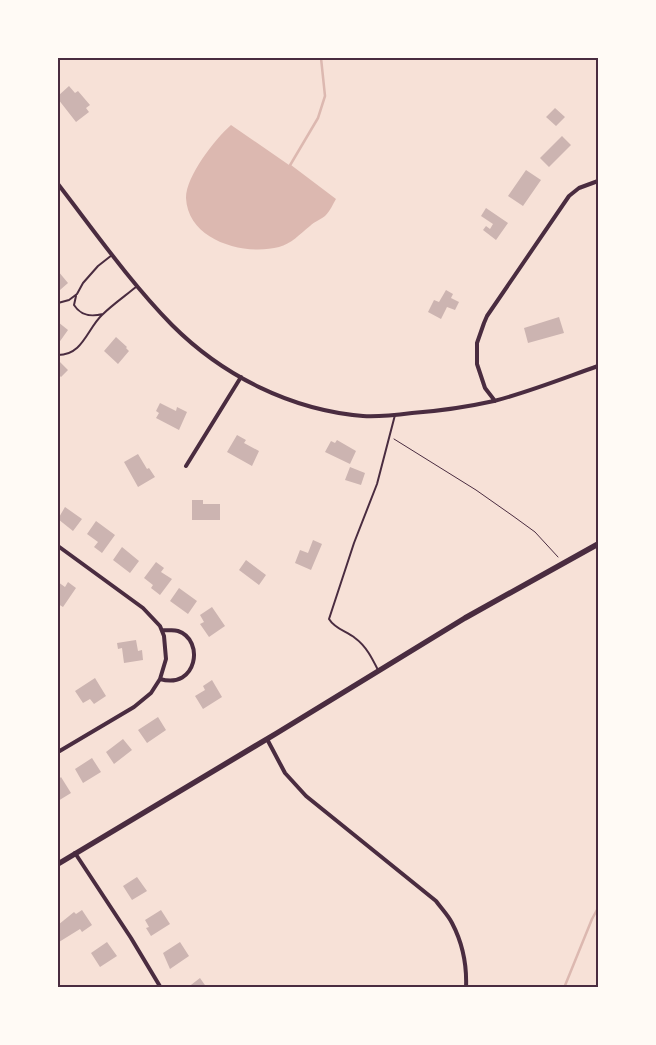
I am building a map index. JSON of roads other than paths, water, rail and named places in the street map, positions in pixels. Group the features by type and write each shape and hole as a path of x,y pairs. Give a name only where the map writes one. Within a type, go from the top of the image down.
{"main road":[{"path":"58,864 268,739 465,618 598,544"}],"street":[{"path":"495,401 485,388 477,364 477,343 487,316 569,196 579,188 598,181"},
{"path":"58,184 156,308 185,337 205,354 241,377 286,399 323,410 364,416 446,410 495,401 598,366"},
{"path":"186,466 241,377"},
{"path":"58,546 143,608 162,630 166,659 160,679 151,693 134,707 58,752"},
{"path":"160,679 168,682 178,681 182,678 189,672 193,663 194,650 190,640 184,634 177,631 162,630"},
{"path":"268,739 285,773 306,796 436,901 452,923 461,946 467,974 466,988"},
{"path":"76,853 161,988"}],"lane":[{"path":"103,314 91,316 80,312 74,305 74,301 83,283 112,254"},
{"path":"58,355 75,350 86,340 94,324 103,314 138,286"},
{"path":"58,303 69,300 77,294"},
{"path":"379,671 362,644 332,625 329,619 354,543 377,484 396,415"}],"waterway":[{"path":"289,167 318,118 325,96 321,58"},
{"path":"564,988 598,908"}]}
